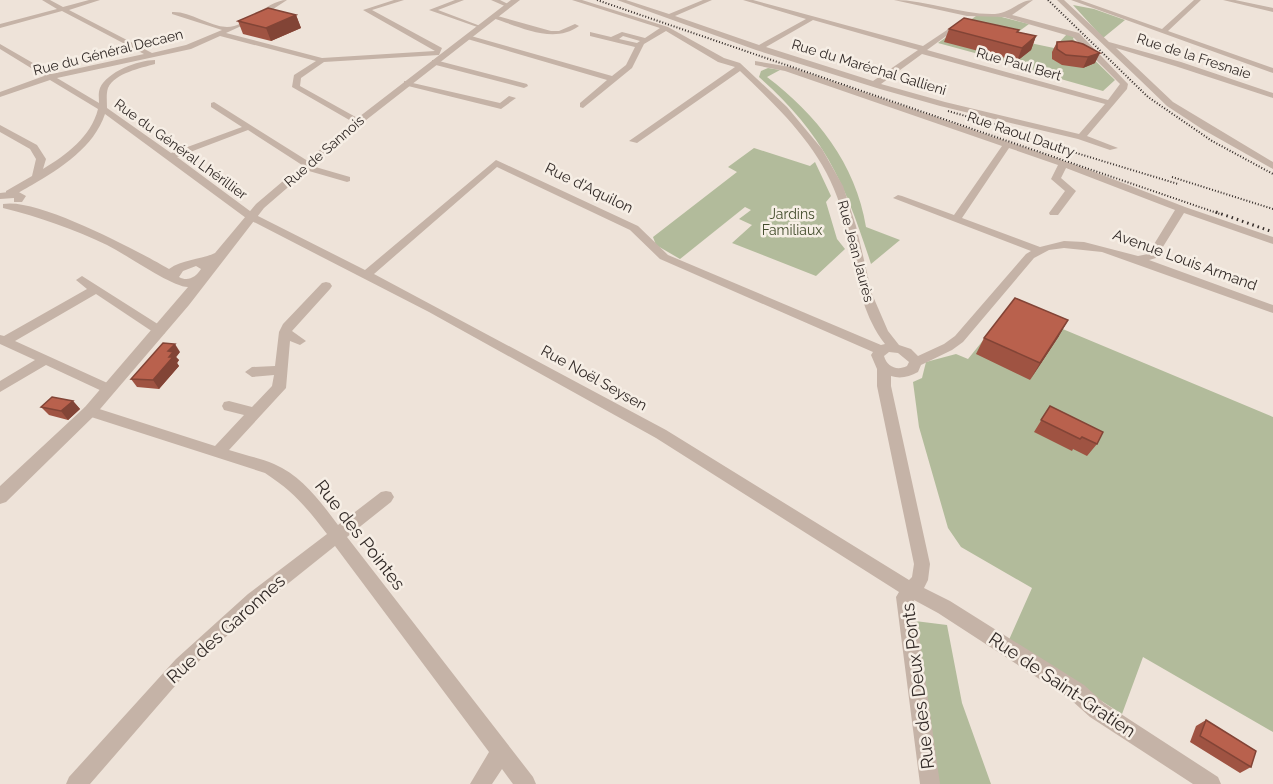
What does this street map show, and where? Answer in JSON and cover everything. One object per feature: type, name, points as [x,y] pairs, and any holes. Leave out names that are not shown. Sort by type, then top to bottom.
[{"type":"street","points":[[45,0],[150,55]]},
{"type":"street","points":[[0,26],[97,0]]},
{"type":"street","name":"Rue du Général Decaen","points":[[0,95],[50,77],[188,47],[231,30],[284,0]]},
{"type":"street","points":[[401,0],[366,10],[441,54],[524,86]]},
{"type":"street","points":[[461,0],[432,10],[481,28]]},
{"type":"street","points":[[494,0],[509,6]]},
{"type":"street","name":"Rue de Sannois","points":[[0,497],[90,411],[172,316],[203,270],[220,255],[250,216],[358,122],[441,54],[468,38],[516,0]]},
{"type":"street","name":"Rue Jean Jaurès","points":[[575,0],[666,28],[718,57],[747,66],[783,106],[804,130],[838,186],[853,230],[871,312],[871,328],[886,349]]},
{"type":"street","name":"Rue du Maréchal Gallieni","points":[[620,0],[759,48],[875,84],[943,104],[1081,137],[1113,148]]},
{"type":"street","points":[[668,17],[709,0]]},
{"type":"street","name":"Rue Paul Bert","points":[[746,0],[1109,103]]},
{"type":"street","points":[[897,0],[974,14],[1003,15],[1076,35],[1124,84],[1124,87],[1081,137]]},
{"type":"street","points":[[1003,15],[1030,0]]},
{"type":"street","points":[[1163,32],[1198,0]]},
{"type":"street","points":[[1226,0],[1273,10]]},
{"type":"street","points":[[1061,1],[1090,6]]},
{"type":"street","points":[[1061,1],[1090,6],[1273,71]]},
{"type":"street","points":[[1061,1],[1170,104],[1273,166]]},
{"type":"street","points":[[174,13],[231,30]]},
{"type":"street","points":[[875,84],[974,14]]},
{"type":"street","points":[[494,17],[551,33],[560,33],[575,26]]},
{"type":"street","points":[[759,48],[812,18]]},
{"type":"street","points":[[583,105],[611,84],[612,79],[629,66],[638,46],[666,28]]},
{"type":"street","points":[[222,34],[322,60],[441,54]]},
{"type":"street","points":[[593,34],[638,46]]},
{"type":"street","points":[[612,39],[622,34],[645,40]]},
{"type":"street","points":[[468,38],[612,79]]},
{"type":"street","name":"Rue de la Fresnaie","points":[[1106,44],[1178,64],[1273,96]]},
{"type":"street","points":[[0,46],[102,109],[97,127],[87,139],[74,151],[8,197],[30,211],[76,227],[149,262],[175,280],[187,283],[203,270]]},
{"type":"street","name":"Rue du Général Lhérillier","points":[[188,47],[112,79],[104,89],[102,109],[172,156],[250,216]]},
{"type":"street","points":[[1264,68],[1273,58]]},
{"type":"street","points":[[322,60],[297,77],[296,87],[358,122]]},
{"type":"street","points":[[634,141],[747,66]]},
{"type":"street","name":"Rue Raoul Dautry","points":[[747,66],[787,69],[1063,164],[1273,241]]},
{"type":"street","points":[[407,84],[501,106],[512,98]]},
{"type":"street","points":[[462,97],[471,90]]},
{"type":"street","points":[[214,105],[307,166],[347,179]]},
{"type":"street","points":[[172,156],[249,127]]},
{"type":"street","points":[[0,128],[34,147],[41,159],[37,176]]},
{"type":"street","points":[[956,219],[1007,145]]},
{"type":"street","name":"Rue d'Aquilon","points":[[366,274],[496,163],[634,228],[644,235],[653,250],[664,257],[855,338],[912,358]]},
{"type":"street","points":[[1054,213],[1071,192],[1056,179],[1063,164]]},
{"type":"street","points":[[898,198],[1039,250]]},
{"type":"street","points":[[1138,260],[1152,256],[1181,209]]},
{"type":"street","name":"Rue Noël Seysen","points":[[250,216],[366,274],[661,434],[910,590]]},
{"type":"street","name":"Avenue Louis Armand","points":[[1039,250],[1052,246],[1081,245],[1110,250],[1273,309]]},
{"type":"street","points":[[884,368],[899,373],[913,369],[912,358],[948,347],[958,339],[1030,256],[1039,250]]},
{"type":"street","points":[[1152,256],[1160,269]]},
{"type":"street","points":[[149,262],[203,270]]},
{"type":"street","points":[[175,280],[182,266]]},
{"type":"street","points":[[82,280],[160,330]]},
{"type":"street","name":"Rue de Sannois","points":[[172,316],[181,299],[175,280]]},
{"type":"street","points":[[218,452],[279,388],[285,332],[326,286]]},
{"type":"street","points":[[2,340],[96,289]]},
{"type":"street","name":"Rue Jean Jaurès","points":[[871,312],[883,336],[886,349]]},
{"type":"street","points":[[855,338],[871,328]]},
{"type":"street","points":[[285,332],[300,341]]},
{"type":"street","points":[[2,340],[109,389]]},
{"type":"street","points":[[886,349],[877,358],[884,368],[884,380],[922,564],[920,580],[910,590]]},
{"type":"street","points":[[0,387],[45,360]]},
{"type":"street","points":[[252,372],[280,370]]},
{"type":"street","points":[[888,397],[899,373]]},
{"type":"street","points":[[229,406],[254,413]]},
{"type":"street","name":"Rue des Pointes","points":[[90,411],[270,469],[294,484],[336,535],[526,784]]},
{"type":"street","name":"Rue des Garonnes","points":[[76,784],[182,665],[254,600],[386,496]]},
{"type":"street","name":"Rue des Deux Ponts","points":[[910,590],[905,597],[930,784]]},
{"type":"street","name":"Rue de Saint-Gratien","points":[[910,590],[945,607],[1068,686],[1097,710],[1210,784]]},
{"type":"street","points":[[480,784],[501,752]]},
{"type":"green space","points":[[1073,5],[1094,9],[1125,20],[1103,38]]},
{"type":"green space","points":[[976,16],[998,16],[1029,24],[1018,32],[1036,37],[1030,43],[1054,48],[1067,34],[1074,37],[1073,39],[1115,80],[1103,91],[938,43]]},
{"type":"green space","points":[[768,68],[780,70],[767,77],[802,107],[831,142],[853,182],[866,227],[900,240],[871,264],[852,209],[830,162],[800,119],[759,77],[761,71]]},
{"type":"green space","name":"Jardins Familiaux","points":[[754,148],[810,166],[815,162],[831,196],[826,202],[837,239],[845,249],[816,276],[732,243],[752,225],[739,219],[751,210],[745,207],[680,259],[656,245],[653,237],[737,172],[728,167]]},
{"type":"green space","points":[[1010,307],[1273,417],[1273,732],[1143,657],[1122,714],[1008,642],[1032,588],[961,547],[948,528],[919,427],[913,382],[922,378],[926,362],[956,354],[968,359]]},
{"type":"green space","points":[[915,621],[947,625],[962,703],[991,784],[938,784]]},
{"type":"building","points":[[268,8],[296,15],[266,28],[238,21]]},
{"type":"building","points":[[964,18],[1036,36],[1022,48],[949,29]]},
{"type":"building","points":[[1072,41],[1100,53],[1088,57],[1066,55],[1057,49],[1057,42]]},
{"type":"building","points":[[1015,298],[1068,320],[1040,363],[984,338]]},
{"type":"building","points":[[163,343],[175,344],[168,351],[173,352],[169,357],[173,357],[153,380],[131,379]]},
{"type":"building","points":[[52,397],[73,401],[61,411],[41,407]]},
{"type":"building","points":[[1050,406],[1103,432],[1097,444],[1082,437],[1080,439],[1041,420]]},
{"type":"building","points":[[1206,720],[1256,751],[1251,767],[1200,736]]},
{"type":"railway","points":[[597,0],[1220,214]]},
{"type":"railway","points":[[1048,0],[1148,97],[1212,141],[1273,174]]},
{"type":"railway","points":[[948,111],[1011,129]]},
{"type":"railway","points":[[1004,131],[1178,184]]},
{"type":"railway","points":[[1172,177],[1273,209]]},
{"type":"railway","points":[[1216,212],[1273,232]]}]
